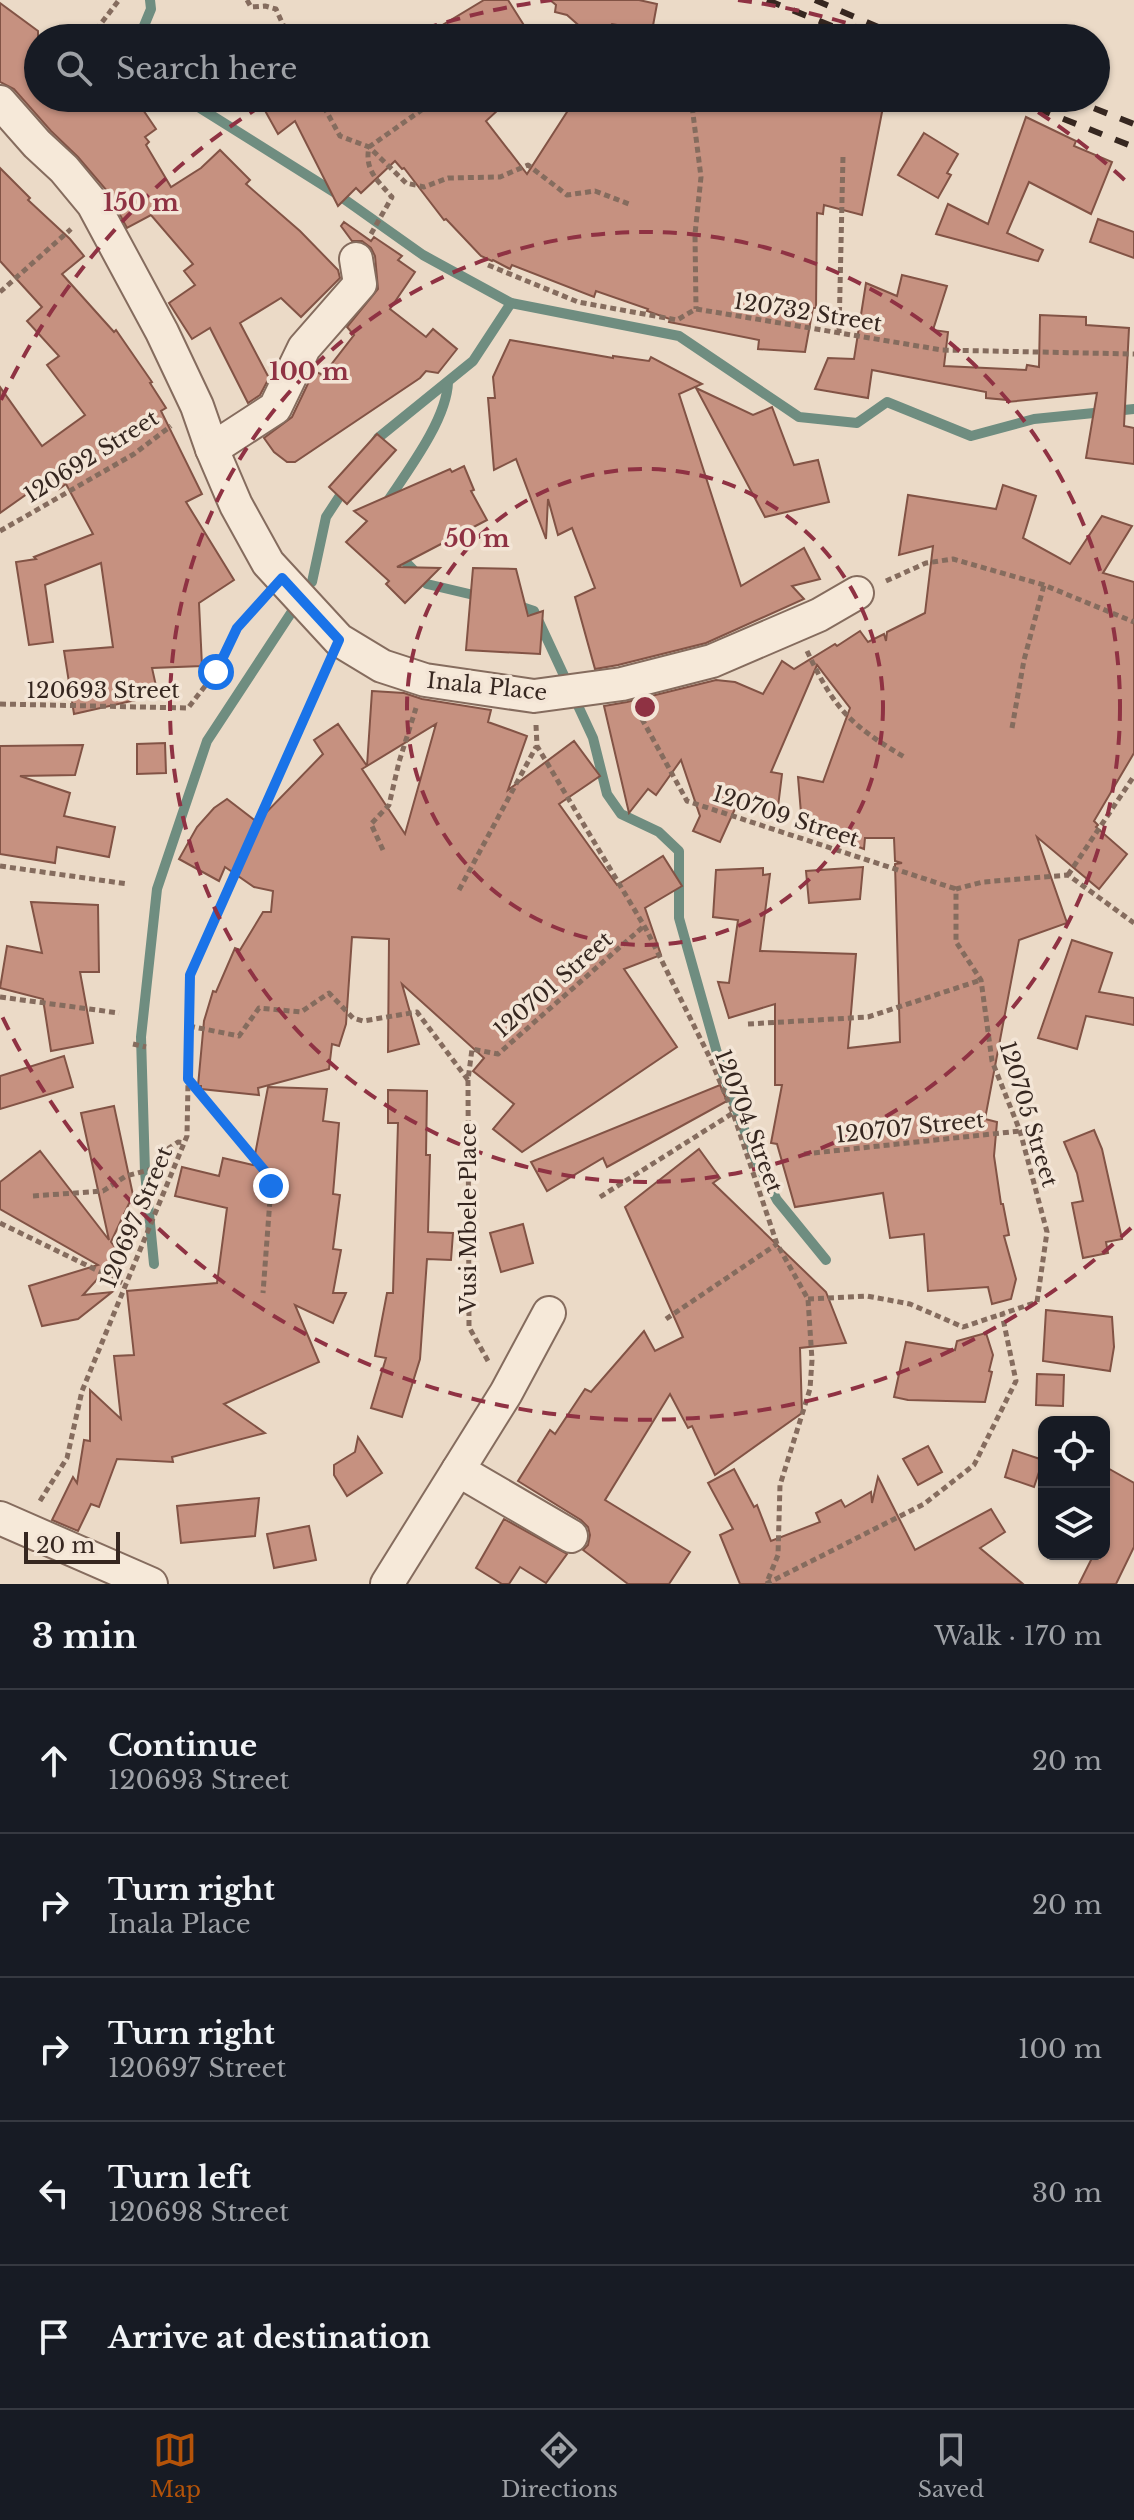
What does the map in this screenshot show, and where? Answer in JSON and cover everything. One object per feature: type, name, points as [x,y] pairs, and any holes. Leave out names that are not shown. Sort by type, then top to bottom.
[{"type":"street","name":"Inala Place","points":[[0,102],[93,204],[162,332],[197,406],[236,505],[268,563],[339,640],[382,666],[425,680],[534,696],[622,684],[712,661],[795,625],[857,593]]},
{"type":"street","points":[[212,449],[275,408],[304,348],[360,284],[356,259]]},
{"type":"street","points":[[387,1584],[506,1393],[549,1313]]},
{"type":"street","points":[[458,1470],[571,1536]]},
{"type":"street","points":[[11,1523],[151,1584]]},
{"type":"path","points":[[100,24],[119,0]]},
{"type":"path","points":[[247,0],[251,7],[276,9],[283,24]]},
{"type":"path","points":[[327,112],[340,136],[369,147],[406,183],[424,187],[448,178],[500,177],[528,165],[567,195],[595,191],[629,204]]},
{"type":"path","points":[[356,259],[392,197],[370,172],[366,160],[369,147],[419,112]]},
{"type":"path","points":[[693,112],[701,177],[695,234],[696,309]]},
{"type":"path","points":[[839,333],[843,156]]},
{"type":"path","points":[[0,292],[66,234],[93,204]]},
{"type":"path","name":"120732 Street","points":[[488,265],[578,302],[677,320],[696,309],[942,350],[1134,354]]},
{"type":"path","name":"120692 Street","points":[[0,531],[134,454],[197,406]]},
{"type":"path","points":[[857,593],[926,563],[953,559],[1044,585],[1134,622]]},
{"type":"path","name":"120693 Street","points":[[0,704],[188,708],[216,672],[237,628],[282,578]]},
{"type":"path","points":[[1012,728],[1024,660],[1044,585]]},
{"type":"path","points":[[795,625],[833,701],[853,724],[906,758]]},
{"type":"path","name":"120697 Street","points":[[11,1523],[67,1458],[82,1391],[185,1143],[190,975],[339,640]]},
{"type":"path","points":[[383,850],[371,824],[389,805],[425,680]]},
{"type":"path","name":"120709 Street","points":[[622,684],[687,801],[956,889]]},
{"type":"path","name":"120704 Street","points":[[534,696],[537,746],[644,926],[710,1058],[733,1113],[777,1244],[808,1299],[812,1360],[810,1389],[780,1485],[778,1555],[766,1584]]},
{"type":"path","points":[[459,890],[537,746]]},
{"type":"path","points":[[1068,875],[1134,776]]},
{"type":"path","points":[[0,866],[128,884]]},
{"type":"path","points":[[956,889],[983,882],[1068,875],[1134,923]]},
{"type":"path","name":"120705 Street","points":[[956,889],[956,942],[981,980],[992,1061],[1020,1131],[1047,1232],[1037,1302],[1002,1314]]},
{"type":"path","name":"120701 Street","points":[[468,1080],[472,1049],[498,1054],[644,926]]},
{"type":"path","points":[[748,1024],[868,1017],[981,980]]},
{"type":"path","points":[[189,1026],[239,1036],[259,1008],[301,1012],[329,993],[353,1018],[363,1021],[417,1012],[468,1080]]},
{"type":"path","points":[[0,997],[119,1013]]},
{"type":"path","points":[[133,1044],[146,1047]]},
{"type":"path","points":[[188,1079],[269,1176],[271,1186],[263,1293]]},
{"type":"path","name":"Vusi Mbele Place","points":[[468,1080],[469,1327],[506,1393]]},
{"type":"path","points":[[600,1197],[733,1113]]},
{"type":"path","name":"120707 Street","points":[[804,1154],[1020,1131]]},
{"type":"path","points":[[33,1196],[103,1191],[126,1176],[153,1169],[169,1148],[178,1142],[185,1143]]},
{"type":"path","points":[[0,1223],[125,1284]]},
{"type":"path","points":[[666,1319],[777,1244]]},
{"type":"path","points":[[766,1584],[924,1504],[974,1465],[1016,1381],[1002,1314],[963,1327],[910,1304],[867,1296],[808,1299]]},
{"type":"building","points":[[484,0],[508,0],[523,24],[444,24]]},
{"type":"building","points":[[550,0],[639,0],[657,4],[653,24],[577,24],[567,15],[555,12],[556,5]]},
{"type":"building","points":[[0,3],[28,24],[24,24],[24,100],[14,89],[0,82]]},
{"type":"building","points":[[34,112],[144,112],[156,129],[145,137],[149,142],[146,145],[171,187],[201,168],[220,150],[250,180],[246,184],[300,231],[338,270],[340,278],[301,317],[281,298],[240,323],[269,378],[260,395],[248,403],[210,328],[192,339],[169,303],[195,285],[184,271],[193,264],[151,215],[127,228],[108,192]]},
{"type":"building","points":[[266,112],[496,112],[486,121],[527,174],[567,112],[882,112],[862,215],[824,205],[823,214],[817,213],[816,308],[813,308],[805,352],[758,349],[759,340],[669,322],[670,319],[648,309],[596,291],[594,297],[481,256],[444,220],[404,168],[395,161],[361,193],[356,188],[338,206],[295,121],[278,134]]},
{"type":"building","points":[[1026,117],[1076,141],[1074,146],[1112,162],[1091,214],[1029,182],[1007,233],[1043,250],[1038,261],[936,234],[948,204],[988,224]]},
{"type":"building","points":[[924,133],[958,154],[938,198],[898,175]]},
{"type":"building","points":[[0,168],[84,256],[62,274],[114,332],[116,330],[152,382],[166,408],[161,411],[202,494],[186,502],[234,580],[199,603],[202,666],[152,668],[158,695],[74,714],[64,651],[113,647],[101,563],[45,585],[53,642],[29,645],[16,562],[36,559],[34,557],[93,534],[66,484],[59,489],[51,477],[0,513],[0,387],[42,446],[85,415],[47,365],[59,356],[27,321],[42,307],[0,261]]},
{"type":"building","points":[[1098,219],[1134,232],[1134,258],[1090,242]]},
{"type":"building","points":[[344,222],[371,241],[374,237],[402,256],[398,260],[415,272],[390,309],[426,337],[433,329],[457,349],[438,373],[426,371],[295,462],[287,462],[274,452],[264,438],[292,417],[314,371],[323,375],[354,335],[347,327],[378,289],[375,256],[371,248],[362,241],[352,241],[341,226]]},
{"type":"building","points":[[902,275],[947,286],[933,330],[948,332],[944,366],[1026,370],[1027,365],[1039,367],[1040,315],[1086,317],[1086,325],[1129,328],[1124,426],[1134,428],[1134,464],[1086,458],[1097,393],[1007,402],[986,398],[986,392],[872,370],[868,398],[815,389],[828,358],[854,359],[866,283],[897,296]]},
{"type":"building","points":[[510,340],[613,358],[649,361],[651,357],[702,384],[679,394],[741,586],[804,548],[820,579],[792,586],[804,599],[706,643],[595,669],[575,597],[595,588],[572,528],[558,535],[548,499],[546,539],[516,459],[494,470],[488,398],[495,398],[493,377]]},
{"type":"building","points":[[696,388],[753,415],[772,407],[794,465],[818,460],[829,502],[765,517]]},
{"type":"building","points":[[377,434],[396,450],[347,504],[329,487]]},
{"type":"building","points":[[464,466],[474,490],[471,491],[487,520],[397,567],[440,568],[405,603],[386,584],[389,581],[346,542],[367,521],[354,511],[450,469],[452,472]]},
{"type":"building","points":[[1003,485],[1036,496],[1023,538],[1070,564],[1102,516],[1132,526],[1103,573],[1134,582],[1134,753],[1094,821],[1098,825],[1096,827],[1127,854],[1099,889],[1037,837],[1067,923],[1019,940],[985,1119],[997,1122],[994,1156],[1009,1235],[1004,1236],[1016,1279],[1011,1299],[992,1304],[988,1287],[928,1291],[924,1234],[890,1238],[883,1193],[795,1207],[777,1144],[771,1143],[782,1085],[775,1085],[775,1004],[729,1018],[718,982],[729,983],[738,920],[713,917],[716,870],[763,868],[763,875],[770,874],[760,951],[856,954],[848,1048],[900,1042],[895,864],[902,863],[895,861],[894,838],[865,838],[864,849],[802,825],[798,777],[823,782],[850,708],[817,665],[771,772],[782,774],[777,815],[739,800],[720,842],[693,831],[700,816],[681,760],[656,795],[648,789],[629,813],[604,706],[716,680],[735,682],[763,694],[782,661],[794,669],[860,631],[868,642],[884,634],[886,641],[887,632],[925,613],[933,546],[899,555],[908,495],[996,509]]},
{"type":"building","points":[[473,568],[516,569],[528,616],[543,611],[540,654],[466,650]]},
{"type":"building","points":[[372,691],[404,693],[422,699],[491,710],[488,722],[527,736],[508,790],[574,741],[600,776],[559,804],[617,885],[663,856],[682,886],[645,908],[661,955],[624,969],[677,1047],[522,1152],[493,1129],[514,1104],[473,1071],[484,1058],[402,984],[419,1044],[388,1052],[389,939],[352,937],[346,1024],[339,1046],[332,1044],[329,1069],[258,1088],[259,1095],[201,1089],[198,1086],[204,1021],[213,991],[216,992],[235,948],[240,950],[263,912],[271,912],[273,891],[254,887],[225,867],[219,881],[179,859],[197,827],[227,799],[257,822],[323,754],[314,740],[338,724],[367,766]],"holes":[[[436,724],[405,834],[362,769]]]},
{"type":"building","points":[[165,743],[166,773],[137,774],[137,744]]},
{"type":"building","points":[[83,745],[75,775],[20,776],[70,793],[64,816],[115,827],[109,857],[57,847],[55,863],[0,854],[0,746]]},
{"type":"building","points":[[863,867],[860,899],[809,903],[806,871]]},
{"type":"building","points":[[31,902],[98,905],[99,972],[80,972],[93,1043],[51,1051],[43,999],[0,988],[7,946],[42,953]]},
{"type":"building","points":[[1072,940],[1112,953],[1099,992],[1134,998],[1134,1025],[1086,1016],[1077,1049],[1038,1038]]},
{"type":"building","points":[[64,1056],[73,1087],[0,1109],[0,1076]]},
{"type":"building","points":[[720,1085],[727,1101],[607,1167],[603,1158],[547,1191],[531,1162]]},
{"type":"building","points":[[268,1087],[327,1089],[323,1121],[339,1123],[333,1194],[340,1195],[333,1249],[341,1250],[333,1293],[346,1293],[333,1323],[295,1305],[319,1362],[224,1404],[265,1433],[172,1457],[173,1462],[117,1459],[99,1507],[91,1504],[78,1531],[52,1520],[73,1477],[77,1483],[84,1440],[90,1441],[90,1390],[121,1419],[114,1356],[134,1355],[127,1291],[217,1283],[227,1208],[175,1196],[182,1167],[219,1176],[223,1158],[253,1165]]},
{"type":"building","points":[[388,1090],[427,1091],[426,1155],[430,1155],[428,1232],[453,1233],[451,1260],[427,1259],[420,1359],[402,1417],[371,1408],[386,1358],[375,1356],[387,1293],[393,1293],[398,1123],[388,1123]]},
{"type":"building","points":[[114,1106],[133,1195],[111,1242],[120,1254],[83,1295],[112,1292],[78,1319],[42,1326],[29,1286],[98,1265],[0,1209],[0,1182],[40,1151],[109,1240],[81,1113]]},
{"type":"building","points":[[1094,1130],[1102,1149],[1122,1239],[1106,1242],[1108,1253],[1083,1258],[1072,1203],[1083,1201],[1077,1173],[1064,1142]]},
{"type":"building","points":[[699,1149],[720,1178],[713,1183],[826,1292],[846,1343],[800,1348],[802,1413],[715,1475],[692,1426],[688,1428],[670,1394],[605,1500],[690,1552],[669,1584],[628,1584],[583,1550],[588,1545],[590,1535],[588,1527],[581,1520],[518,1481],[550,1430],[555,1434],[585,1389],[591,1392],[644,1331],[655,1351],[683,1337],[625,1207]]},
{"type":"building","points":[[523,1224],[533,1263],[501,1272],[490,1233]]},
{"type":"building","points":[[1046,1310],[1112,1317],[1114,1347],[1110,1371],[1043,1361]]},
{"type":"building","points":[[986,1333],[993,1355],[985,1402],[894,1397],[906,1342],[955,1350],[957,1341]]},
{"type":"building","points":[[1037,1374],[1064,1375],[1063,1406],[1036,1405]]},
{"type":"building","points":[[358,1437],[382,1473],[347,1496],[334,1475],[334,1465],[355,1452]]},
{"type":"building","points":[[928,1446],[942,1472],[918,1485],[903,1459]]},
{"type":"building","points":[[1013,1450],[1038,1458],[1034,1487],[1005,1477]]},
{"type":"building","points":[[734,1469],[754,1507],[757,1505],[771,1541],[820,1522],[816,1513],[841,1500],[845,1507],[871,1492],[872,1503],[878,1477],[915,1550],[991,1509],[1005,1532],[980,1548],[1023,1584],[740,1584],[720,1535],[733,1529],[708,1483]]},
{"type":"building","points":[[1110,1469],[1134,1483],[1134,1547],[1116,1584],[1079,1584],[1091,1560],[1110,1560]]},
{"type":"building","points":[[259,1498],[255,1536],[181,1543],[177,1506]]},
{"type":"building","points":[[504,1519],[567,1554],[546,1583],[520,1567],[509,1584],[502,1584],[476,1568]]},
{"type":"building","points":[[309,1526],[316,1560],[274,1568],[267,1534]]},
{"type":"waterway","points":[[145,24],[151,9],[150,0]]},
{"type":"waterway","points":[[206,112],[337,194],[423,255],[511,303],[679,336],[799,417],[857,423],[887,402],[971,436],[1034,419],[1134,409]]},
{"type":"waterway","points":[[372,447],[378,438],[473,361],[511,303]]},
{"type":"waterway","points":[[385,505],[433,429],[441,413],[448,382]]},
{"type":"waterway","points":[[312,582],[326,517],[345,488]]},
{"type":"waterway","points":[[396,552],[427,584],[482,597]]},
{"type":"waterway","points":[[516,605],[534,611],[593,738],[607,794],[621,814],[659,832],[679,851],[679,918],[723,1074],[755,1158],[777,1200],[826,1260]]},
{"type":"waterway","points":[[154,1264],[145,1172],[141,1037],[157,889],[207,741],[293,610]]},
{"type":"railway","points":[[767,0],[827,24]]},
{"type":"railway","points":[[815,0],[871,24]]},
{"type":"railway","points":[[1046,112],[1134,147]]},
{"type":"railway","points":[[1104,112],[1134,124]]},
{"type":"route","points":[[216,672],[237,628],[282,578],[339,640],[190,975],[188,1079],[269,1176],[271,1186]]}]
